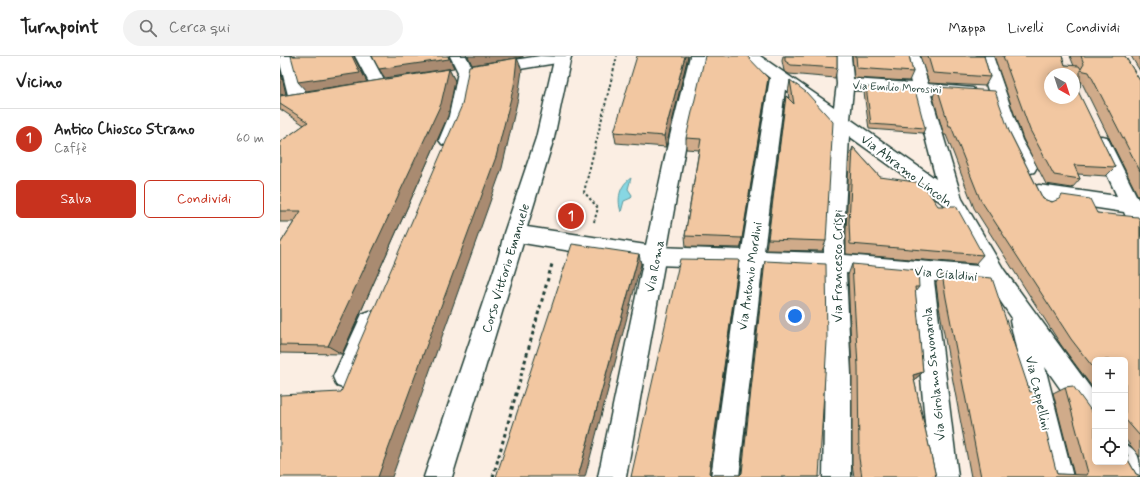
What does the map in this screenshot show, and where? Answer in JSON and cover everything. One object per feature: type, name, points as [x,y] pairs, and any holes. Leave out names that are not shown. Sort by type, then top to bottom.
[{"type":"street","points":[[280,102],[306,98],[286,56]]},
{"type":"street","points":[[363,56],[379,86]]},
{"type":"street","points":[[440,160],[458,116],[459,68],[564,56]]},
{"type":"street","name":"Corso Vittorio Emanuele","points":[[438,477],[510,255],[515,233],[545,138],[564,56]]},
{"type":"street","name":"Via Roma","points":[[612,477],[676,148],[698,56]]},
{"type":"street","name":"Via Abramo Lincoln","points":[[750,56],[952,200],[996,277],[1092,412]]},
{"type":"street","name":"Via Francesco Crispi","points":[[837,477],[838,374],[834,232],[841,121],[845,84],[843,56]]},
{"type":"street","points":[[912,56],[952,200]]},
{"type":"street","points":[[985,56],[1013,140],[1041,197],[1136,207]]},
{"type":"street","name":"Via Antonio Mordini","points":[[725,477],[735,381],[751,259],[778,76]]},
{"type":"street","name":"Via Emilio Morosini","points":[[845,84],[998,94]]},
{"type":"street","points":[[1094,129],[1136,207],[1140,228]]},
{"type":"street","name":"Via Cialdini","points":[[515,233],[656,256],[835,263],[996,277]]},
{"type":"street","name":"Via Girolamo Savonarola","points":[[922,270],[944,477]]},
{"type":"street","points":[[346,377],[378,305]]},
{"type":"street","name":"Via Cappellini","points":[[1019,310],[1059,477]]},
{"type":"street","points":[[1128,462],[1139,477]]},
{"type":"water","points":[[631,178],[628,189],[632,195],[631,198],[624,201],[621,212],[619,202],[620,193],[624,185]]},
{"type":"building","points":[[291,56],[352,56],[360,73],[298,82]]},
{"type":"building","points":[[372,56],[448,56],[449,59],[379,69]]},
{"type":"building","points":[[637,56],[685,56],[664,136],[614,132]]},
{"type":"building","points":[[705,56],[747,56],[768,78],[742,238],[685,236],[701,139],[686,138]]},
{"type":"building","points":[[785,56],[837,56],[837,68],[791,65],[785,61]]},
{"type":"building","points":[[856,56],[909,56],[913,72],[857,68]]},
{"type":"building","points":[[928,56],[984,56],[990,77],[933,73]]},
{"type":"building","points":[[1003,56],[1062,56],[1065,65],[1079,66],[1081,69],[1084,64],[1081,56],[1125,56],[1140,81],[1140,171],[1089,72],[1080,70],[1080,68],[1044,68],[1044,104],[1080,104],[1080,95],[1115,167],[1074,165],[1080,179],[1054,175],[1030,130]]},
{"type":"building","points":[[517,58],[514,86],[496,157],[378,477],[280,477],[280,395],[341,392],[359,347],[358,346],[462,105],[469,66]]},
{"type":"building","points":[[449,69],[441,104],[328,346],[280,345],[280,244],[301,211],[280,211],[280,142],[308,122],[280,104],[280,96]]},
{"type":"building","points":[[790,80],[806,92],[833,122],[826,241],[768,239],[786,96],[794,104]]},
{"type":"building","points":[[866,87],[915,90],[925,128],[871,124]]},
{"type":"building","points":[[937,87],[995,91],[1009,131],[1043,199],[1052,202],[1059,199],[1062,195],[1090,199],[1097,213],[1138,217],[1140,221],[1140,436],[1128,422],[1128,357],[1092,357],[1092,366],[1071,339],[980,199],[951,126],[949,126]]},
{"type":"building","points":[[853,147],[880,177],[922,183],[938,206],[956,206],[983,255],[850,244],[849,222]]},
{"type":"building","points":[[572,244],[639,254],[578,477],[496,477]]},
{"type":"building","points":[[680,259],[739,260],[709,473],[711,475],[740,475],[742,473],[765,261],[826,264],[827,341],[819,477],[631,477]]},
{"type":"building","points":[[852,264],[918,270],[919,287],[915,287],[923,372],[913,375],[936,477],[862,477],[859,458],[858,366]]},
{"type":"building","points":[[942,274],[992,278],[1030,392],[1036,391],[1057,474],[1087,475],[1088,473],[1065,387],[1073,386],[1092,412],[1092,465],[1128,465],[1128,460],[1136,474],[1140,477],[981,477]]},
{"type":"place","name":"Antico Chiosco Strano","points":[[571,216]]}]
